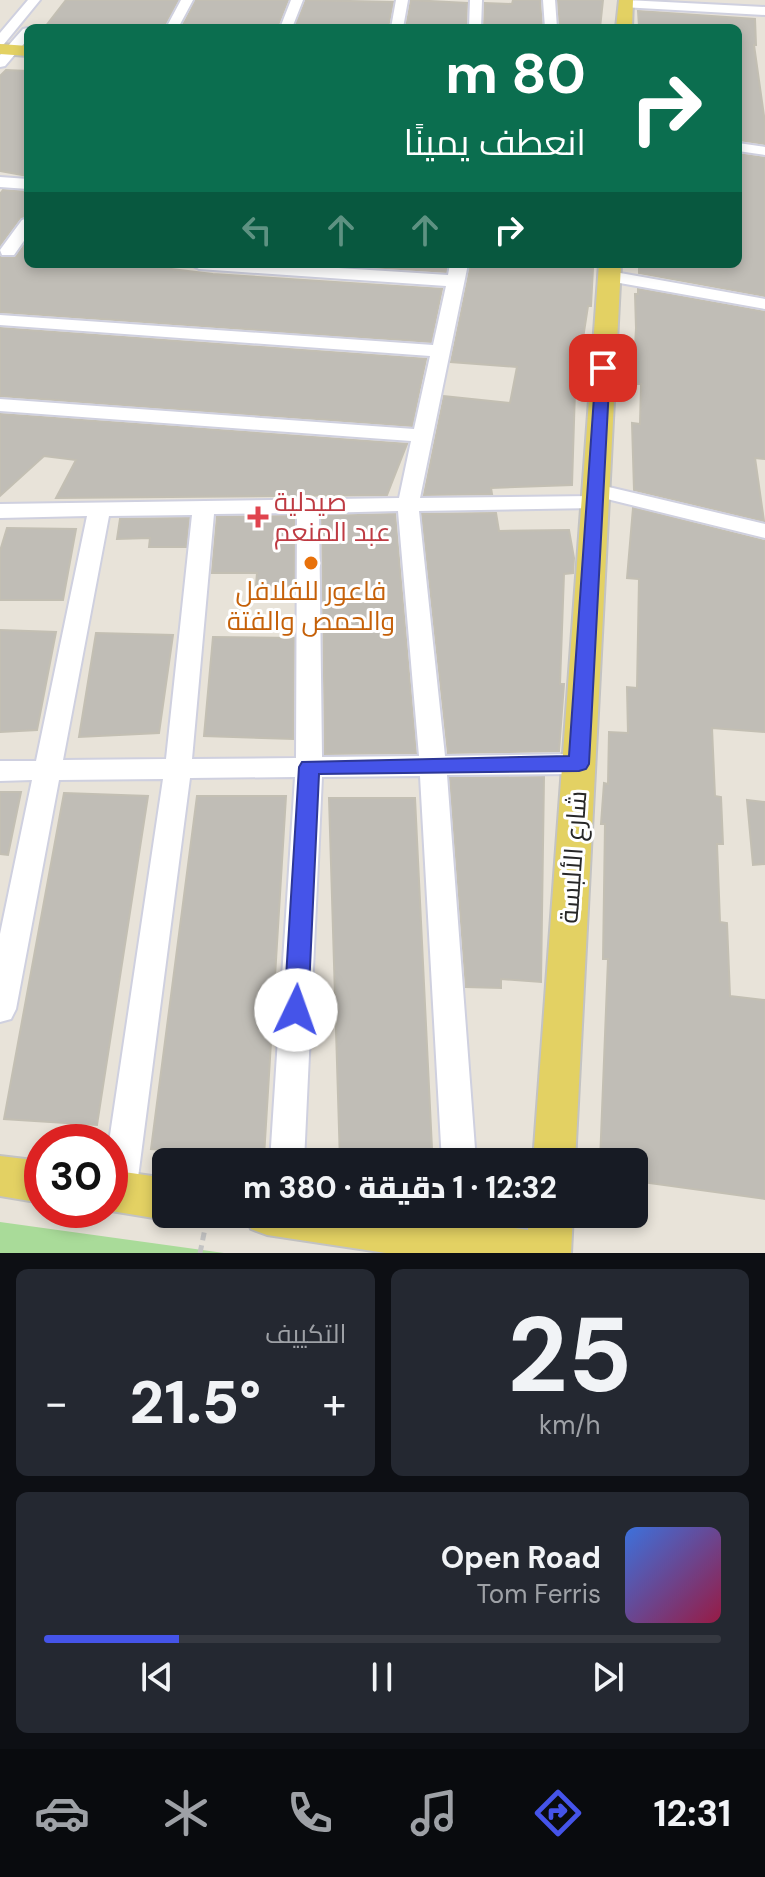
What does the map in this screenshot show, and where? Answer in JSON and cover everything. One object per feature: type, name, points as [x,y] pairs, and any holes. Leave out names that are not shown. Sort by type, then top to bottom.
[{"type":"main road","points":[[624,24],[626,2]]},
{"type":"main road","name":"شارع الألبسة","points":[[555,1148],[609,270]]},
{"type":"main road","points":[[0,1176],[24,1179]]},
{"type":"main road","points":[[128,1194],[152,1197]]},
{"type":"main road","points":[[463,1228],[535,1253]]},
{"type":"main road","points":[[548,1253],[550,1228]]},
{"type":"street","points":[[0,63],[34,0]]},
{"type":"street","points":[[174,24],[187,0]]},
{"type":"street","points":[[288,24],[297,0]]},
{"type":"street","points":[[398,24],[402,0]]},
{"type":"street","points":[[475,24],[476,0]]},
{"type":"street","points":[[549,0],[551,24]]},
{"type":"street","points":[[626,2],[762,10]]},
{"type":"street","points":[[742,148],[765,151]]},
{"type":"street","points":[[0,182],[24,184]]},
{"type":"street","points":[[4,250],[24,228]]},
{"type":"street","points":[[4,250],[24,252]]},
{"type":"street","points":[[328,268],[456,272],[408,505],[433,766],[458,1148]]},
{"type":"street","points":[[609,270],[765,304]]},
{"type":"street","points":[[0,320],[440,351]]},
{"type":"street","points":[[0,405],[422,436]]},
{"type":"street","points":[[0,511],[408,505],[595,496],[765,531]]},
{"type":"street","points":[[288,1148],[309,767],[308,507]]},
{"type":"street","points":[[124,1124],[178,769],[204,508]]},
{"type":"street","points":[[0,1009],[99,510]]},
{"type":"street","points":[[0,771],[579,764]]},
{"type":"path","points":[[200,1253],[205,1228]]},
{"type":"green space","points":[[0,1222],[24,1225],[24,1228],[43,1228],[224,1253],[0,1253]]},
{"type":"building","points":[[66,0],[178,0],[165,24],[47,24]]},
{"type":"building","points":[[196,0],[288,0],[279,24],[184,24]]},
{"type":"building","points":[[306,0],[393,2],[389,24],[296,24]]},
{"type":"building","points":[[411,0],[467,3],[466,24],[407,24]]},
{"type":"building","points":[[513,0],[540,0],[542,24],[484,24],[485,3],[512,4]]},
{"type":"building","points":[[558,0],[603,0],[600,24],[560,24]]},
{"type":"building","points":[[638,11],[755,19],[754,45],[765,144],[742,141],[742,24],[639,24]]},
{"type":"building","points":[[6,70],[24,71],[24,175],[0,171],[0,76]]},
{"type":"building","points":[[742,155],[765,158],[765,296],[639,273],[639,268],[742,268]]},
{"type":"building","points":[[3,190],[24,192],[24,216],[0,245],[0,194]]},
{"type":"building","points":[[24,246],[24,268],[163,268],[442,289],[431,342],[0,312],[0,257],[16,257]]},
{"type":"building","points":[[384,268],[446,268],[446,272]]},
{"type":"building","points":[[470,268],[593,268],[591,306],[588,306],[575,390],[572,485],[491,488],[492,494],[424,495],[444,396],[510,403],[517,367],[451,362]]},
{"type":"building","points":[[638,289],[765,312],[765,459],[755,458],[764,521],[634,490],[632,423],[640,424],[641,384],[633,384],[635,294],[638,294]]},
{"type":"building","points":[[0,328],[426,359],[412,426],[0,396]]},
{"type":"building","points":[[0,414],[407,444],[387,495],[56,498],[76,460],[44,456],[0,496]]},
{"type":"building","points":[[633,508],[765,541],[765,732],[712,728],[715,796],[721,797],[723,844],[717,844],[720,922],[727,923],[730,996],[765,1000],[765,1199],[648,1183],[648,1148],[601,1148],[608,959],[603,959],[605,824],[601,824],[604,783],[608,784],[609,732],[628,733],[627,687],[637,688],[639,579],[627,578]]},
{"type":"building","points":[[496,513],[499,531],[569,530],[574,558],[573,573],[564,574],[560,684],[564,684],[559,751],[448,753],[422,514]]},
{"type":"building","points":[[395,514],[416,753],[325,754],[322,516]]},
{"type":"building","points":[[294,516],[294,586],[256,585],[257,573],[212,573],[217,517]]},
{"type":"building","points":[[189,518],[186,547],[149,547],[150,538],[117,539],[120,519]]},
{"type":"building","points":[[7,528],[76,529],[63,600],[0,600],[0,551]]},
{"type":"building","points":[[0,630],[56,632],[37,730],[0,732]]},
{"type":"building","points":[[96,633],[173,635],[159,733],[79,737]]},
{"type":"building","points":[[213,637],[294,638],[293,739],[204,736]]},
{"type":"building","points":[[544,777],[541,982],[501,979],[501,988],[466,987],[450,778]]},
{"type":"building","points":[[0,792],[21,792],[8,855],[0,854]]},
{"type":"building","points":[[64,793],[148,796],[97,1124],[4,1119]]},
{"type":"building","points":[[197,796],[286,796],[265,1148],[151,1149]]},
{"type":"building","points":[[329,798],[415,798],[432,1148],[340,1148]]},
{"type":"building","points":[[747,800],[765,802],[765,864],[753,865]]},
{"type":"place","name":"صيدلية عبد المنعم","points":[[258,517]]},
{"type":"place","name":"فاعور للفلافل والحمص والفتة","points":[[311,563]]},
{"type":"route","points":[[296,1010],[309,767],[579,764],[603,368]]}]
